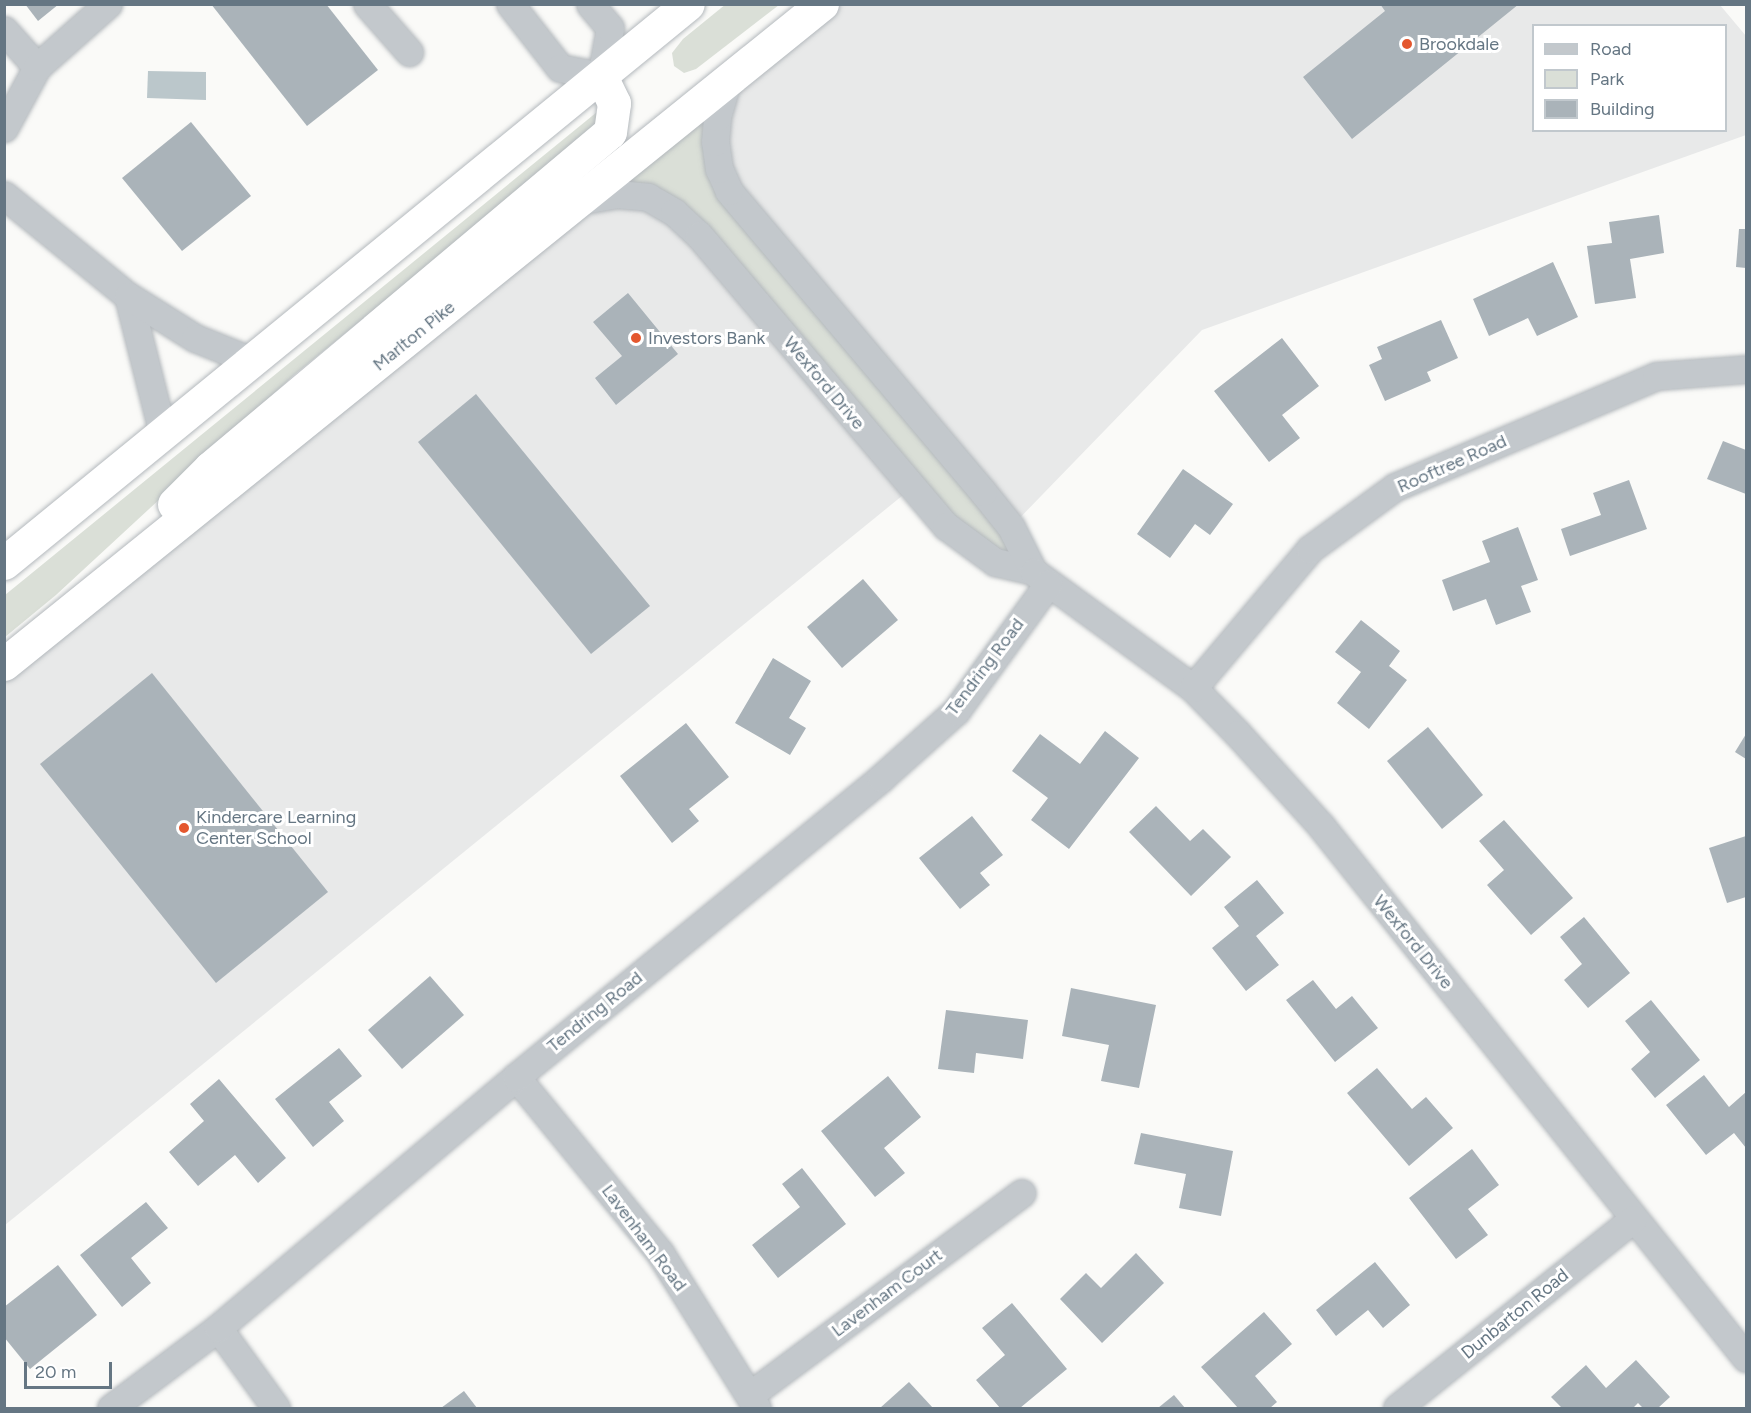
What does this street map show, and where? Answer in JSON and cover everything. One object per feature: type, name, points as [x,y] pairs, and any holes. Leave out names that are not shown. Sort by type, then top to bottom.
[{"type":"highway","points":[[4,563],[687,4]]},
{"type":"highway","name":"Marlton Pike","points":[[4,664],[583,200],[822,4]]},
{"type":"highway","points":[[119,570],[210,468],[610,132],[614,103],[601,76]]},
{"type":"street","points":[[4,128],[37,67],[108,4]]},
{"type":"street","points":[[368,4],[409,52]]},
{"type":"street","points":[[510,4],[560,68],[601,76],[610,28],[590,4]]},
{"type":"street","points":[[4,30],[37,67]]},
{"type":"street","name":"Wexford Drive","points":[[727,83],[717,117],[715,142],[719,169],[729,191],[983,492],[1011,527],[1040,578]]},
{"type":"street","name":"Wexford Drive","points":[[583,200],[616,194],[648,197],[674,212],[699,235],[946,526],[995,562],[1040,578],[1193,688],[1321,826],[1746,1358]]},
{"type":"street","points":[[4,195],[128,296],[195,338],[252,361]]},
{"type":"street","points":[[128,296],[163,434]]},
{"type":"street","name":"Rooftree Road","points":[[1193,688],[1310,549],[1395,487],[1656,376],[1746,369]]},
{"type":"street","name":"Tendring Road","points":[[111,1408],[218,1328],[516,1077],[881,778],[956,711],[1040,578]]},
{"type":"street","name":"Lavenham Road","points":[[516,1077],[660,1253],[754,1401]]},
{"type":"street","name":"Lavenham Court","points":[[754,1401],[1022,1192]]},
{"type":"street","name":"Dunbarton Road","points":[[1397,1408],[1633,1219]]},
{"type":"street","points":[[218,1328],[276,1408]]},
{"type":"shaded area","points":[[822,5],[1720,5],[1746,36],[1746,135],[1202,330],[1011,527],[729,191],[727,83]]},
{"type":"shaded area","points":[[148,71],[206,72],[206,100],[147,98]]},
{"type":"shaded area","points":[[648,197],[913,487],[5,1225],[5,664],[583,200]]},
{"type":"green space","points":[[726,4],[779,5],[696,69],[684,73],[674,66],[672,53],[683,39]]},
{"type":"green space","points":[[727,83],[719,169],[1033,571],[995,562],[699,235],[616,194]]},
{"type":"green space","points":[[597,112],[600,116],[587,136],[294,375],[56,595],[5,637],[5,595]]},
{"type":"building","points":[[25,4],[59,4],[38,21]]},
{"type":"building","points":[[211,4],[326,4],[378,70],[307,126]]},
{"type":"building","name":"Brookdale","points":[[1380,4],[1519,4],[1352,139],[1303,77],[1385,11]]},
{"type":"building","points":[[191,122],[251,196],[182,251],[122,178]]},
{"type":"building","points":[[1659,215],[1664,253],[1630,259],[1636,298],[1595,304],[1587,246],[1612,243],[1609,222]]},
{"type":"building","points":[[1739,229],[1746,229],[1746,268],[1736,267]]},
{"type":"building","points":[[1553,262],[1578,317],[1537,336],[1528,318],[1489,336],[1473,299]]},
{"type":"building","name":"Investors Bank","points":[[628,293],[678,354],[616,405],[595,378],[622,356],[593,322]]},
{"type":"building","points":[[1441,320],[1458,358],[1427,372],[1431,381],[1385,401],[1369,365],[1382,359],[1377,347]]},
{"type":"building","points":[[1282,338],[1319,386],[1282,415],[1300,438],[1269,462],[1214,391]]},
{"type":"building","points":[[476,394],[650,606],[591,654],[418,442]]},
{"type":"building","points":[[1723,441],[1746,450],[1746,494],[1707,479]]},
{"type":"building","points":[[1183,469],[1233,504],[1210,535],[1195,524],[1170,558],[1137,534]]},
{"type":"building","points":[[1629,480],[1647,529],[1570,556],[1561,529],[1601,515],[1593,493]]},
{"type":"building","points":[[1518,527],[1538,580],[1521,586],[1531,612],[1496,625],[1486,599],[1453,611],[1442,580],[1490,562],[1482,541]]},
{"type":"building","points":[[863,579],[898,620],[842,668],[807,627]]},
{"type":"building","points":[[1361,620],[1400,651],[1389,666],[1407,680],[1369,729],[1337,703],[1361,672],[1335,652]]},
{"type":"building","points":[[773,658],[811,681],[789,718],[806,728],[790,755],[735,723]]},
{"type":"building","name":"Kindercare Learning Center School","points":[[152,673],[328,892],[216,983],[40,764]]},
{"type":"building","points":[[686,723],[729,777],[689,809],[699,821],[672,843],[620,776]]},
{"type":"building","points":[[1428,727],[1483,795],[1442,829],[1387,761]]},
{"type":"building","points":[[1105,731],[1139,758],[1069,849],[1031,820],[1048,798],[1012,771],[1040,734],[1080,764]]},
{"type":"building","points":[[1746,734],[1746,759],[1735,752]]},
{"type":"building","points":[[1156,806],[1190,841],[1203,829],[1231,857],[1191,896],[1129,832]]},
{"type":"building","points":[[972,816],[1003,855],[980,873],[990,885],[960,909],[919,858]]},
{"type":"building","points":[[1504,820],[1573,898],[1531,935],[1487,885],[1504,870],[1479,841]]},
{"type":"building","points":[[1746,836],[1746,897],[1727,903],[1709,848]]},
{"type":"building","points":[[1257,880],[1284,913],[1256,936],[1279,965],[1246,991],[1212,948],[1239,926],[1224,907]]},
{"type":"building","points":[[1584,917],[1630,973],[1588,1008],[1564,980],[1582,964],[1560,937]]},
{"type":"building","points":[[430,976],[464,1015],[402,1069],[368,1030]]},
{"type":"building","points":[[1313,980],[1336,1009],[1352,996],[1378,1028],[1335,1062],[1286,1000]]},
{"type":"building","points":[[1071,988],[1156,1005],[1139,1088],[1101,1081],[1109,1045],[1062,1036]]},
{"type":"building","points":[[1651,1000],[1700,1060],[1655,1098],[1631,1069],[1650,1052],[1625,1021]]},
{"type":"building","points":[[946,1010],[1028,1020],[1023,1059],[976,1053],[974,1073],[938,1069]]},
{"type":"building","points":[[339,1048],[362,1076],[329,1102],[344,1121],[313,1147],[275,1099]]},
{"type":"building","points":[[1377,1068],[1412,1109],[1426,1097],[1453,1128],[1409,1166],[1347,1093]]},
{"type":"building","points":[[1704,1075],[1729,1107],[1746,1092],[1746,1148],[1734,1133],[1706,1155],[1666,1105]]},
{"type":"building","points":[[888,1076],[921,1117],[884,1148],[905,1173],[875,1197],[821,1131]]},
{"type":"building","points":[[219,1079],[286,1158],[258,1183],[235,1155],[198,1186],[169,1152],[204,1121],[190,1104]]},
{"type":"building","points":[[1141,1133],[1233,1151],[1221,1216],[1179,1208],[1186,1174],[1134,1164]]},
{"type":"building","points":[[1472,1149],[1499,1185],[1468,1209],[1488,1235],[1456,1259],[1409,1198]]},
{"type":"building","points":[[802,1168],[846,1224],[778,1278],[752,1245],[800,1207],[782,1184]]},
{"type":"building","points":[[146,1202],[168,1228],[131,1258],[151,1283],[122,1307],[80,1255]]},
{"type":"building","points":[[1136,1253],[1164,1283],[1102,1343],[1060,1299],[1086,1273],[1101,1288]]},
{"type":"building","points":[[1375,1262],[1410,1305],[1383,1328],[1368,1310],[1336,1336],[1316,1310]]},
{"type":"building","points":[[58,1265],[97,1315],[30,1369],[4,1337],[4,1307]]},
{"type":"building","points":[[1012,1303],[1067,1369],[1020,1408],[1000,1408],[976,1380],[1005,1355],[982,1328]]},
{"type":"building","points":[[1264,1312],[1292,1344],[1255,1376],[1277,1402],[1270,1408],[1238,1408],[1201,1367]]},
{"type":"building","points":[[1636,1360],[1670,1397],[1658,1408],[1643,1408],[1638,1403],[1633,1408],[1562,1408],[1551,1397],[1586,1365],[1606,1388]]},
{"type":"building","points":[[909,1382],[933,1408],[880,1408]]},
{"type":"building","points":[[464,1391],[477,1408],[441,1408]]},
{"type":"building","points":[[1174,1395],[1185,1408],[1158,1408]]},
{"type":"place","name":"Brookdale","points":[[1407,44]]},
{"type":"place","name":"Investors Bank","points":[[636,338]]},
{"type":"place","name":"Kindercare Learning Center School","points":[[184,828]]}]
